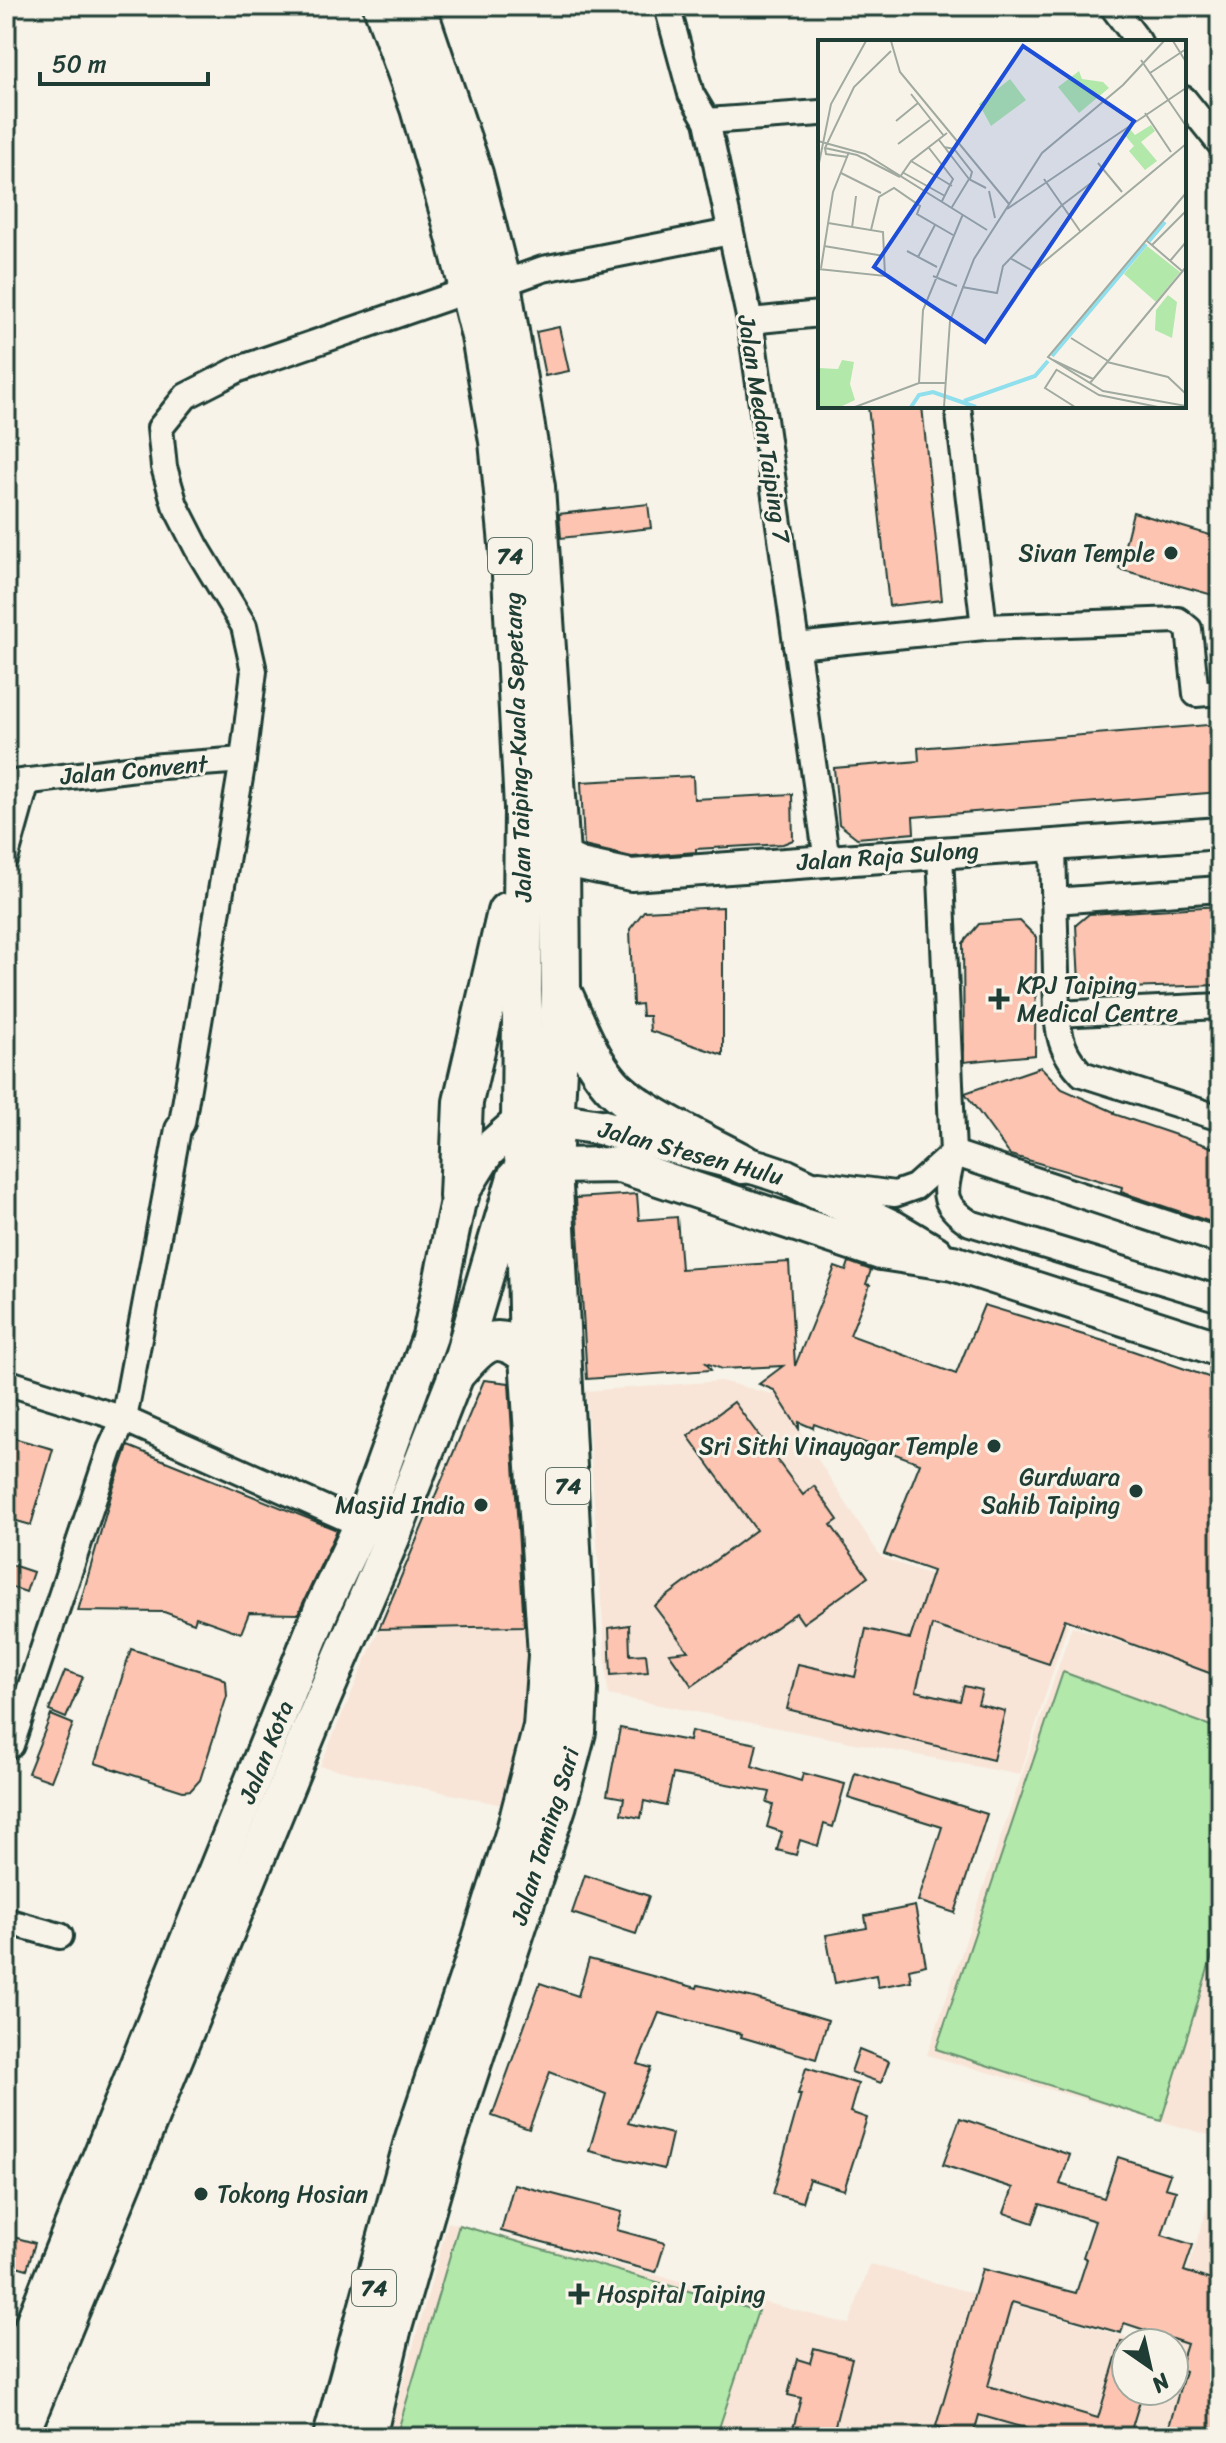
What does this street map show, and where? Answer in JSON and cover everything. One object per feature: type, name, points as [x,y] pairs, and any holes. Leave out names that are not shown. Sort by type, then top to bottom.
[{"type":"main road","name":"Jalan Taiping-Kuala Sepetang","points":[[383,6],[420,108],[451,217],[485,287],[481,336],[499,441],[512,575],[538,1120]]},
{"type":"main road","name":"Jalan Taiping-Kuala Sepetang","points":[[416,6],[473,174],[485,287],[533,470],[560,855],[561,991],[538,1120]]},
{"type":"main road","points":[[459,1196],[463,1102],[512,890],[524,808]]},
{"type":"main road","points":[[561,991],[591,1056],[613,1086],[645,1110],[743,1164]]},
{"type":"main road","name":"Jalan Stesen Hulu","points":[[538,1120],[600,1127],[786,1177],[893,1228],[953,1263]]},
{"type":"main road","name":"74","points":[[538,1120],[539,1168]]},
{"type":"main road","name":"Jalan Kota","points":[[20,2437],[310,1729],[377,1531],[430,1336],[459,1196],[487,1151],[538,1120]]},
{"type":"main road","name":"Jalan Stesen Hulu","points":[[539,1168],[620,1165],[881,1252],[953,1263],[1220,1349]]},
{"type":"main road","name":"Jalan Kota","points":[[6,2390],[323,1606],[377,1531],[458,1370],[515,1177],[539,1168]]},
{"type":"main road","name":"Jalan Taming Sari","points":[[333,2437],[415,2138],[516,1831],[543,1727],[548,1655],[529,1356],[539,1168]]},
{"type":"main road","name":"Jalan Taming Sari","points":[[366,2437],[391,2331],[444,2147],[535,1875],[576,1732],[577,1640],[539,1168]]},
{"type":"main road","points":[[458,1370],[473,1353],[497,1340],[513,1343],[529,1356]]},
{"type":"street","name":"Jalan Medan Taiping 7","points":[[667,6],[691,94],[707,121],[750,321],[827,861]]},
{"type":"street","points":[[1112,6],[1138,40]]},
{"type":"street","points":[[1186,101],[1218,138]]},
{"type":"street","points":[[707,121],[818,113]]},
{"type":"street","points":[[11,1745],[110,1450],[124,1419],[178,1129],[182,1123],[243,760],[254,671],[244,626],[175,505],[164,467],[160,428],[186,396],[239,369],[543,269],[730,232]]},
{"type":"street","points":[[750,321],[818,314]]},
{"type":"street","points":[[958,408],[984,627]]},
{"type":"street","points":[[796,646],[984,627],[1178,620],[1189,629],[1196,694],[1220,692]]},
{"type":"street","name":"Jalan Convent","points":[[6,856],[16,783],[136,768],[243,760]]},
{"type":"street","name":"Jalan Raja Sulong","points":[[560,855],[580,864],[631,875],[1220,833]]},
{"type":"street","points":[[1053,845],[1057,1014],[1059,1039],[1068,1059],[1082,1074],[1220,1118]]},
{"type":"street","points":[[940,853],[953,1153],[945,1198],[952,1211],[970,1223],[1220,1299]]},
{"type":"street","points":[[1054,901],[1220,889]]},
{"type":"street","points":[[1057,1014],[1220,1006]]},
{"type":"street","points":[[786,1177],[839,1188],[895,1194],[915,1187],[953,1153]]},
{"type":"street","points":[[953,1153],[1220,1241]]},
{"type":"street","points":[[6,1382],[124,1419],[377,1531]]},
{"type":"street","points":[[6,1921],[60,1936]]},
{"type":"shaded area","points":[[721,1381],[776,1395],[881,1557],[1068,1624],[1020,1775],[608,1695],[586,1391]]},
{"type":"shaded area","points":[[538,1625],[526,1743],[507,1806],[320,1766],[379,1629]]},
{"type":"shaded area","points":[[1072,1626],[1220,1676],[1220,2138],[927,2055]]},
{"type":"shaded area","name":"Hospital Taiping","points":[[1220,2168],[1220,2437],[388,2437],[448,2222],[849,2324],[870,2264],[1110,2332],[1110,2407],[1190,2407],[1190,2327],[1169,2327]]},
{"type":"green space","points":[[1063,1672],[1219,1729],[1220,1733],[1220,1930],[1161,2121],[936,2049]]},
{"type":"green space","points":[[459,2225],[758,2311],[716,2437],[396,2437]]},
{"type":"building","points":[[559,327],[569,371],[545,376],[536,332]]},
{"type":"building","points":[[868,408],[922,408],[942,600],[889,606]]},
{"type":"building","points":[[648,504],[651,528],[561,538],[559,514]]},
{"type":"building","name":"Sivan Temple","points":[[1133,512],[1220,538],[1220,597],[1119,569]]},
{"type":"building","points":[[1220,724],[1220,792],[913,817],[914,833],[857,838],[839,824],[834,768],[919,761],[918,748]]},
{"type":"building","points":[[693,776],[694,799],[792,794],[793,840],[783,844],[696,849],[696,852],[632,857],[584,846],[581,782]]},
{"type":"building","points":[[1220,906],[1220,985],[1093,989],[1079,982],[1076,925],[1089,914]]},
{"type":"building","points":[[723,907],[723,1055],[650,1031],[649,1016],[642,1016],[641,1004],[633,1005],[630,929],[644,911]]},
{"type":"building","name":"KPJ Taiping Medical Centre","points":[[1020,921],[1036,937],[1035,1055],[964,1062],[963,943],[979,924]]},
{"type":"building","points":[[1041,1067],[1062,1089],[1114,1114],[1220,1150],[1220,1225],[1121,1192],[1122,1187],[1010,1155],[965,1093]]},
{"type":"building","points":[[637,1194],[639,1220],[677,1217],[681,1269],[789,1262],[795,1366],[835,1267],[846,1271],[849,1262],[871,1270],[866,1284],[870,1285],[850,1335],[956,1374],[984,1305],[1107,1342],[1220,1381],[1220,1677],[1065,1619],[1049,1664],[932,1625],[916,1691],[960,1701],[964,1686],[982,1690],[978,1704],[1005,1711],[993,1760],[787,1709],[798,1664],[855,1677],[866,1629],[910,1639],[933,1571],[884,1554],[920,1463],[814,1424],[813,1428],[799,1422],[799,1429],[774,1390],[759,1384],[783,1366],[722,1369],[706,1363],[711,1370],[587,1379],[576,1198]]},
{"type":"building","name":"Masjid India","points":[[484,1380],[509,1383],[524,1626],[379,1629]]},
{"type":"building","points":[[734,1402],[803,1495],[814,1486],[838,1520],[831,1525],[868,1577],[803,1623],[796,1613],[692,1686],[669,1653],[688,1651],[654,1606],[756,1530],[688,1436]]},
{"type":"building","points":[[6,1436],[53,1449],[31,1525],[6,1518]]},
{"type":"building","points":[[128,1446],[337,1530],[298,1614],[249,1613],[241,1633],[196,1617],[194,1623],[164,1612],[78,1611]]},
{"type":"building","points":[[6,1563],[33,1572],[26,1592],[6,1585]]},
{"type":"building","points":[[629,1625],[630,1655],[646,1654],[648,1672],[611,1675],[609,1628]]},
{"type":"building","points":[[131,1649],[220,1677],[226,1682],[227,1696],[200,1780],[191,1790],[183,1791],[95,1763]]},
{"type":"building","points":[[65,1671],[83,1677],[66,1718],[49,1711]]},
{"type":"building","points":[[51,1715],[73,1724],[51,1781],[28,1773]]},
{"type":"building","points":[[620,1728],[689,1741],[691,1731],[757,1744],[752,1766],[801,1781],[803,1773],[845,1784],[833,1827],[824,1824],[818,1846],[800,1840],[796,1855],[777,1850],[782,1832],[767,1827],[773,1805],[767,1803],[770,1792],[673,1774],[666,1806],[644,1801],[641,1818],[621,1814],[624,1798],[607,1795]]},
{"type":"building","points":[[855,1773],[987,1814],[955,1913],[918,1901],[942,1827],[848,1798]]},
{"type":"building","points":[[585,1875],[649,1896],[636,1934],[572,1913]]},
{"type":"building","points":[[915,1906],[926,1965],[909,1969],[911,1981],[878,1987],[876,1975],[835,1983],[826,1935],[867,1928],[865,1916]]},
{"type":"building","points":[[589,1959],[697,1988],[698,1985],[754,1998],[828,2020],[816,2059],[741,2037],[742,2034],[659,2013],[638,2064],[651,2068],[628,2123],[672,2134],[664,2169],[589,2151],[606,2094],[550,2072],[529,2129],[492,2116],[540,1983],[578,1996]]},
{"type":"building","points":[[859,2049],[889,2061],[881,2083],[851,2072]]},
{"type":"building","points":[[806,2068],[858,2084],[850,2112],[867,2118],[844,2190],[809,2179],[802,2202],[773,2194]]},
{"type":"building","points":[[960,2118],[1070,2155],[1060,2184],[1104,2198],[1118,2157],[1170,2174],[1165,2188],[1176,2191],[1162,2235],[1193,2245],[1184,2271],[1220,2283],[1220,2437],[1194,2437],[1168,2430],[1175,2407],[1190,2407],[1190,2327],[1136,2327],[1124,2323],[1123,2327],[1110,2327],[1110,2330],[1012,2302],[988,2386],[1098,2418],[1110,2378],[1110,2407],[1138,2407],[1129,2437],[1056,2437],[979,2415],[973,2437],[936,2426],[982,2269],[1076,2293],[1087,2259],[1083,2257],[1095,2221],[1040,2204],[1033,2223],[1004,2213],[1013,2188],[943,2165]]},
{"type":"building","points":[[514,2184],[622,2212],[617,2230],[665,2243],[656,2272],[501,2231]]},
{"type":"building","points":[[6,2235],[35,2243],[27,2269],[6,2263]]},
{"type":"building","points":[[814,2348],[852,2358],[832,2437],[791,2437],[801,2398],[788,2395],[797,2359],[810,2363]]},
{"type":"place","name":"Sivan Temple","points":[[1171,553]]},
{"type":"place","name":"KPJ Taiping Medical Centre","points":[[999,999]]},
{"type":"place","name":"Sri Sithi Vinayagar Temple","points":[[994,1446]]},
{"type":"place","name":"Gurdwara Sahib Taiping","points":[[1136,1491]]},
{"type":"place","name":"Masjid India","points":[[481,1505]]},
{"type":"place","name":"Tokong Hosian","points":[[201,2194]]},
{"type":"place","name":"Hospital Taiping","points":[[579,2294]]}]
